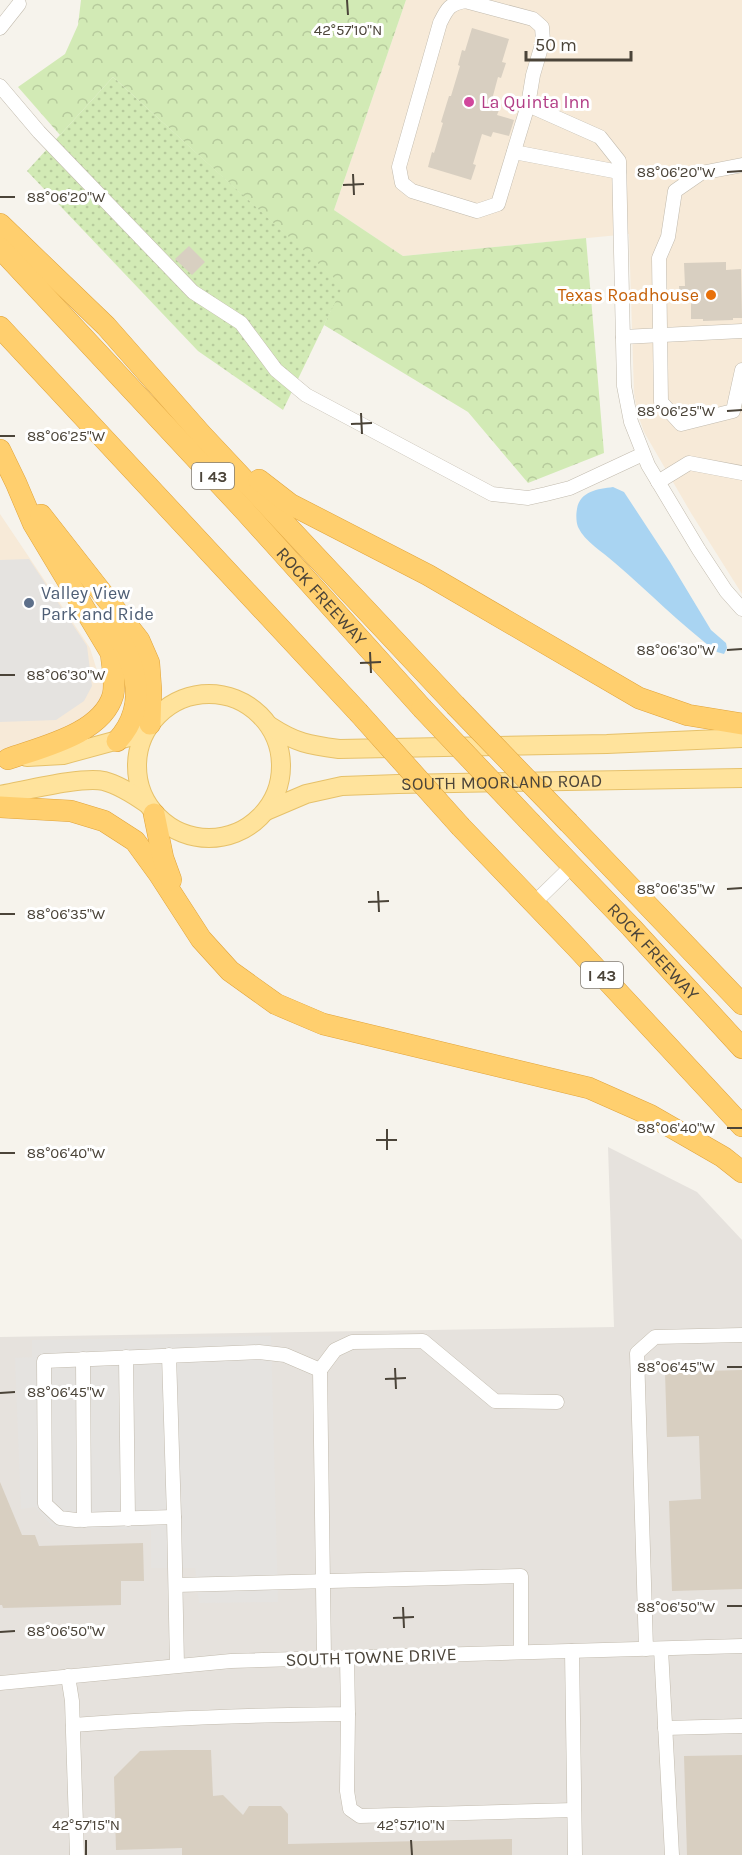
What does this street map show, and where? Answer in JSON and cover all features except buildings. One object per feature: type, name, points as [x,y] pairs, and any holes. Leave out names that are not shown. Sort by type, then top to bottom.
[{"type":"highway","points":[[0,224],[106,326],[201,434],[455,705],[742,1004]]},
{"type":"highway","name":"ROCK FREEWAY","points":[[0,248],[244,510],[422,708],[631,927],[742,1048]]},
{"type":"highway","name":"I 43","points":[[0,327],[358,712],[461,827],[742,1126]]},
{"type":"highway","points":[[201,434],[290,504],[428,575],[639,698],[688,715],[742,724]]},
{"type":"highway","points":[[0,450],[33,524],[111,653],[114,676],[113,694],[106,712],[82,731],[4,759]]},
{"type":"highway","points":[[16,483],[140,640],[149,663],[151,690],[147,728]]},
{"type":"highway","points":[[57,535],[89,591],[122,640],[135,677],[136,699],[132,720],[117,741]]},
{"type":"highway","points":[[0,807],[71,811],[104,821],[135,841],[201,939],[230,971],[276,1004],[323,1024],[589,1088],[650,1115],[723,1157],[742,1172]]},
{"type":"highway","points":[[150,808],[163,858],[181,909]]},
{"type":"main road","points":[[0,795],[73,782],[102,780],[122,788],[150,808],[171,828],[190,836],[211,839],[232,835],[251,825],[266,811],[277,791],[282,769],[279,747],[270,726],[254,709],[234,697],[210,693],[187,696],[166,707],[147,728],[137,755],[138,779],[150,808]]},
{"type":"main road","name":"SOUTH MOORLAND ROAD","points":[[270,726],[285,736],[308,745],[339,749],[607,744],[742,738]]},
{"type":"main road","points":[[4,759],[63,755],[117,741],[147,728]]},
{"type":"main road","name":"SOUTH MOORLAND ROAD","points":[[266,811],[306,794],[342,786],[742,778]]},
{"type":"street","points":[[465,1],[525,16],[533,19],[542,27],[543,41],[514,152],[498,204],[477,211],[412,191],[402,183],[399,167],[437,34],[447,9],[454,3],[465,1]]},
{"type":"street","points":[[0,28],[19,4]]},
{"type":"street","points":[[0,86],[39,132],[185,285],[241,323],[276,370],[306,395],[492,494],[528,498],[570,488],[643,454]]},
{"type":"street","points":[[528,105],[600,137],[619,167],[625,395],[631,422],[643,454],[658,482],[726,591],[742,609]]},
{"type":"street","points":[[514,152],[619,167]]},
{"type":"street","points":[[742,165],[701,172],[675,191],[668,237],[659,258],[661,402],[681,424],[733,411],[742,370]]},
{"type":"street","points":[[623,337],[742,331]]},
{"type":"street","points":[[658,482],[689,463],[742,473]]},
{"type":"street","points":[[534,903],[572,866]]},
{"type":"street","points":[[646,1649],[637,1353],[655,1338],[742,1335]]},
{"type":"street","points":[[324,1658],[320,1370],[335,1350],[352,1342],[423,1341],[495,1401],[557,1402]]},
{"type":"street","points":[[174,1517],[84,1520],[60,1518],[45,1504],[44,1361],[259,1352],[285,1355],[320,1370]]},
{"type":"street","points":[[169,1356],[177,1665]]},
{"type":"street","points":[[126,1357],[128,1519]]},
{"type":"street","points":[[83,1359],[84,1520]]},
{"type":"street","points":[[176,1585],[521,1576],[521,1652]]},
{"type":"street","name":"SOUTH TOWNE DRIVE","points":[[0,1683],[231,1661],[742,1646]]},
{"type":"street","points":[[661,1649],[672,1855]]},
{"type":"street","points":[[572,1651],[575,1855]]},
{"type":"street","points":[[347,1657],[347,1791],[350,1809],[360,1816],[574,1810]]},
{"type":"street","points":[[68,1676],[72,1701],[77,1855]]},
{"type":"street","points":[[73,1725],[148,1719],[348,1714]]},
{"type":"street","points":[[665,1728],[742,1726]]},
{"type":"shaded area","points":[[406,0],[742,0],[742,594],[644,432],[637,412],[634,393],[629,234],[403,256],[334,210]]},
{"type":"shaded area","name":"Valley View Park and Ride","points":[[0,514],[90,648],[99,677],[114,682],[106,712],[0,759]]},
{"type":"shaded area","name":"Valley View Park and Ride","points":[[29,559],[87,646],[92,686],[84,701],[56,720],[0,722],[0,560]]},
{"type":"shaded area","points":[[608,1147],[697,1192],[742,1240],[742,1855],[0,1855],[0,1337],[614,1327]]},
{"type":"shaded area","points":[[271,1336],[278,1602],[199,1603],[195,1568],[151,1568],[151,1530],[53,1527],[35,1507],[21,1509],[15,1358],[32,1357],[32,1340]]},
{"type":"green space","points":[[81,0],[406,0],[334,210],[403,256],[586,238],[604,453],[528,483],[468,412],[324,325],[342,286],[113,77],[60,135],[18,87],[65,54],[78,25]]},
{"type":"green space","points":[[113,77],[343,286],[283,410],[198,351],[27,171]]},
{"type":"water","points":[[613,487],[624,492],[711,630],[726,643],[727,648],[724,654],[717,652],[690,630],[581,532],[576,516],[582,498],[590,492]]},
{"type":"place","name":"La Quinta Inn","points":[[469,102]]},
{"type":"place","name":"Texas Roadhouse","points":[[711,295]]},
{"type":"place","name":"Valley View Park and Ride","points":[[29,603]]}]
